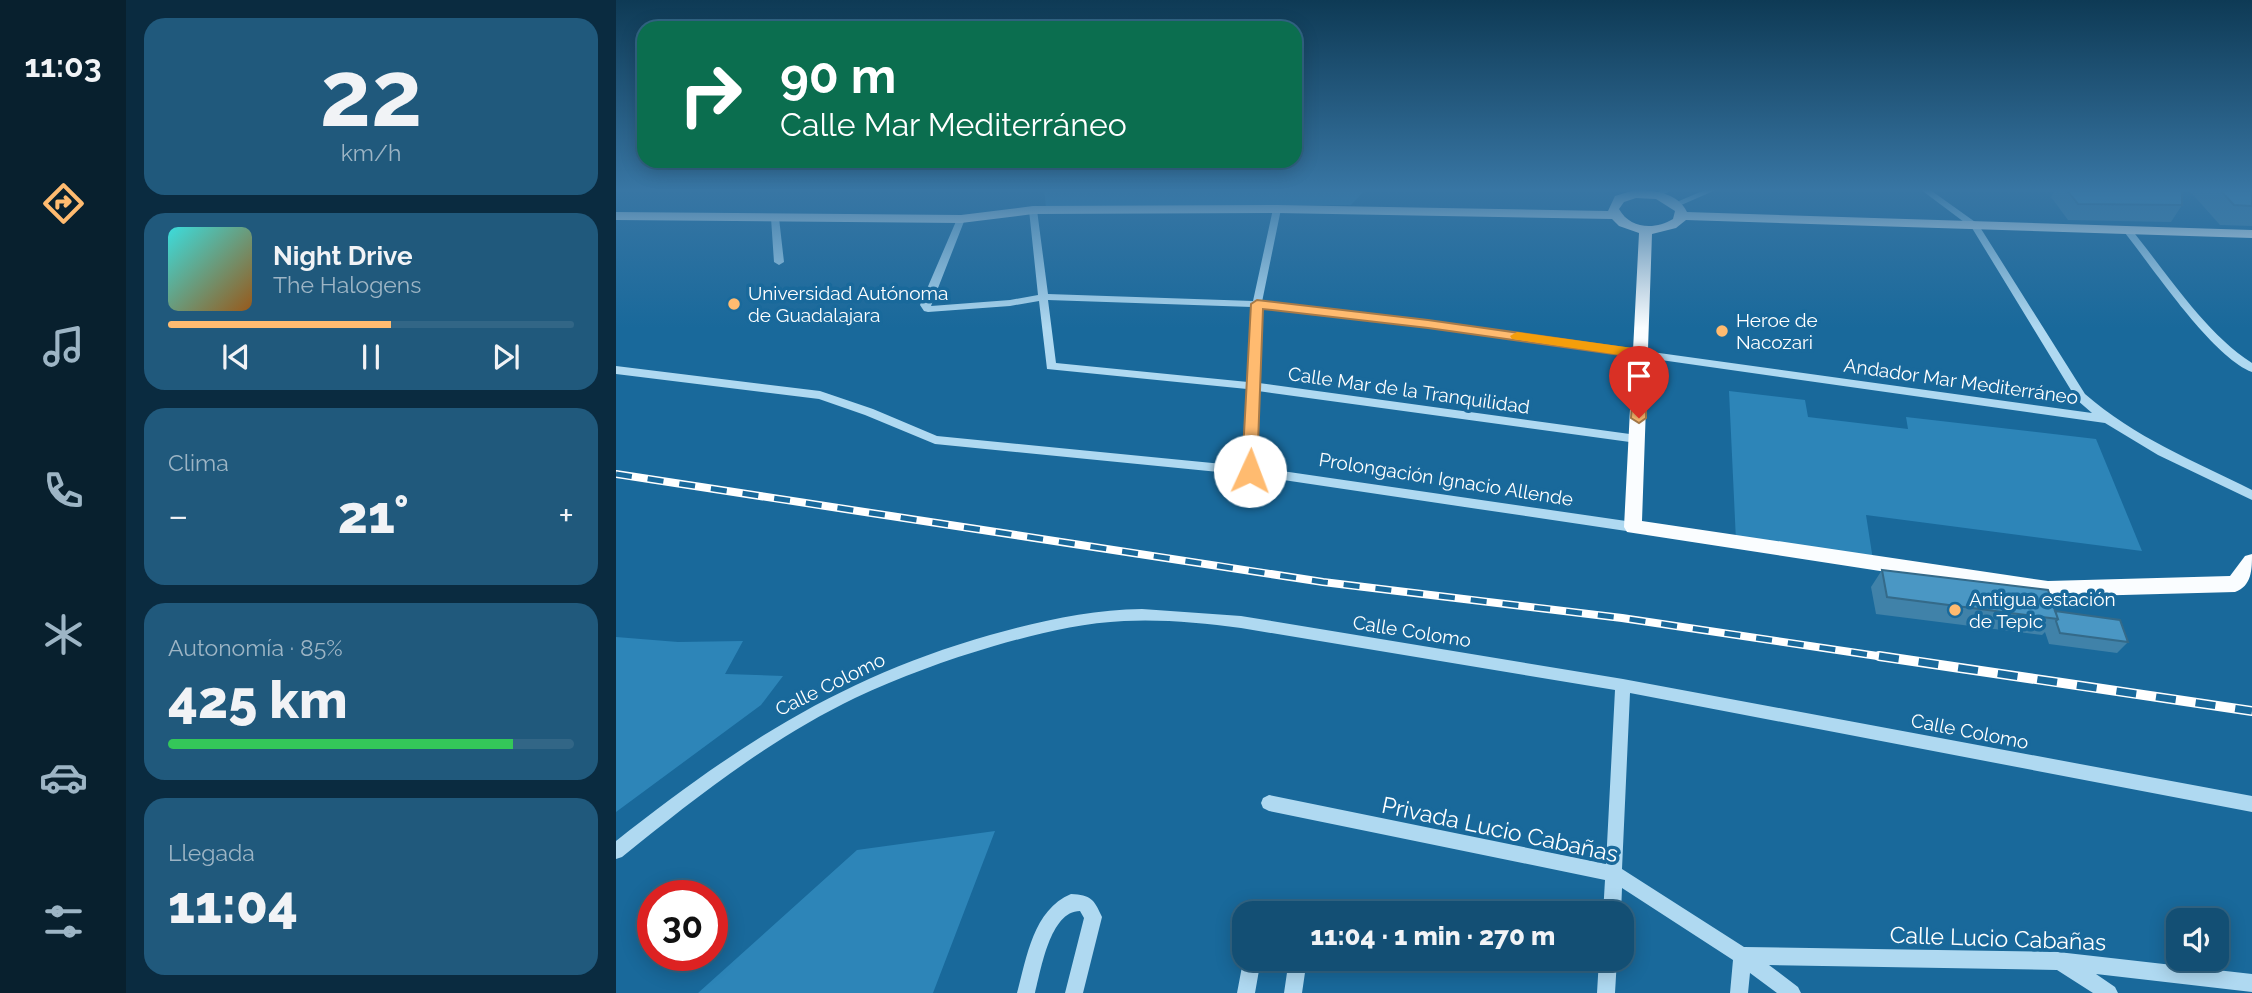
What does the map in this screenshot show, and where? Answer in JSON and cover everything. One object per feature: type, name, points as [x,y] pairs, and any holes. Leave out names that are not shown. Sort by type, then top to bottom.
[{"type":"main road","points":[[1633,527],[1643,354],[1646,235]]},
{"type":"main road","name":"Prolongación Ignacio Allende","points":[[1633,527],[2048,589],[2243,583]]},
{"type":"main road","points":[[2243,583],[2252,561]]},
{"type":"street","points":[[777,235],[779,262]]},
{"type":"street","points":[[954,235],[925,305],[928,309],[1010,303],[1043,297],[1257,304],[1428,324],[1643,354]]},
{"type":"street","points":[[1036,235],[1043,297]]},
{"type":"street","points":[[1250,471],[1257,304],[1271,235]]},
{"type":"street","points":[[1981,235],[2081,397],[2108,419],[2137,437],[2252,495]]},
{"type":"street","points":[[2132,235],[2217,340],[2237,360],[2252,368]]},
{"type":"street","name":"Calle Mar de la Tranquilidad","points":[[1043,297],[1051,366],[1252,386],[1637,439]]},
{"type":"street","name":"Andador Mar Mediterráneo","points":[[1643,354],[2108,419]]},
{"type":"street","name":"Prolongación Ignacio Allende","points":[[616,370],[820,395],[935,440],[1250,471],[1633,527]]},
{"type":"street","name":"Calle Colomo","points":[[616,851],[690,790],[799,718],[842,696],[940,656],[1069,621],[1111,616],[1230,620],[1623,685],[2252,804]]},
{"type":"street","points":[[1613,901],[1623,685]]},
{"type":"street","name":"Privada Lucio Cabañas","points":[[1269,803],[1615,874],[1742,956],[1792,993]]},
{"type":"street","points":[[1026,993],[1052,915],[1068,902],[1077,901],[1085,903],[1093,916],[1073,993]]},
{"type":"street","points":[[1739,993],[1742,956]]},
{"type":"street","name":"Calle Lucio Cabañas","points":[[1742,956],[2058,961],[2252,983]]},
{"type":"street","points":[[2058,961],[2109,993]]},
{"type":"street","points":[[1246,993],[1250,971]]},
{"type":"street","points":[[1293,993],[1296,971]]},
{"type":"street","points":[[1606,993],[1607,971]]},
{"type":"shaded area","points":[[1729,391],[1805,400],[1808,417],[1908,429],[1906,417],[2096,439],[2142,551],[1866,515],[1873,560],[1736,541]]},
{"type":"shaded area","points":[[616,637],[678,642],[743,641],[725,674],[783,676],[761,705],[616,812]]},
{"type":"shaded area","points":[[995,831],[933,993],[698,993],[722,971],[728,971],[728,966],[857,850]]},
{"type":"building","points":[[1882,570],[2048,590],[2058,619],[1887,597]]},
{"type":"building","points":[[2055,611],[2120,620],[2128,642],[2060,633]]},
{"type":"railway","points":[[616,474],[1323,582],[1622,618],[1891,658]]},
{"type":"railway","points":[[1879,656],[2252,711]]},
{"type":"slow traffic","points":[[1517,336],[1640,354]]},
{"type":"place","name":"Universidad Autónoma de Guadalajara","points":[[734,304]]},
{"type":"place","name":"Heroe de Nacozari","points":[[1722,331]]},
{"type":"place","name":"Antigua estación de Tepic","points":[[1955,610]]},
{"type":"route","points":[[1250,471],[1257,304],[1428,324],[1643,354],[1639,418]]}]
